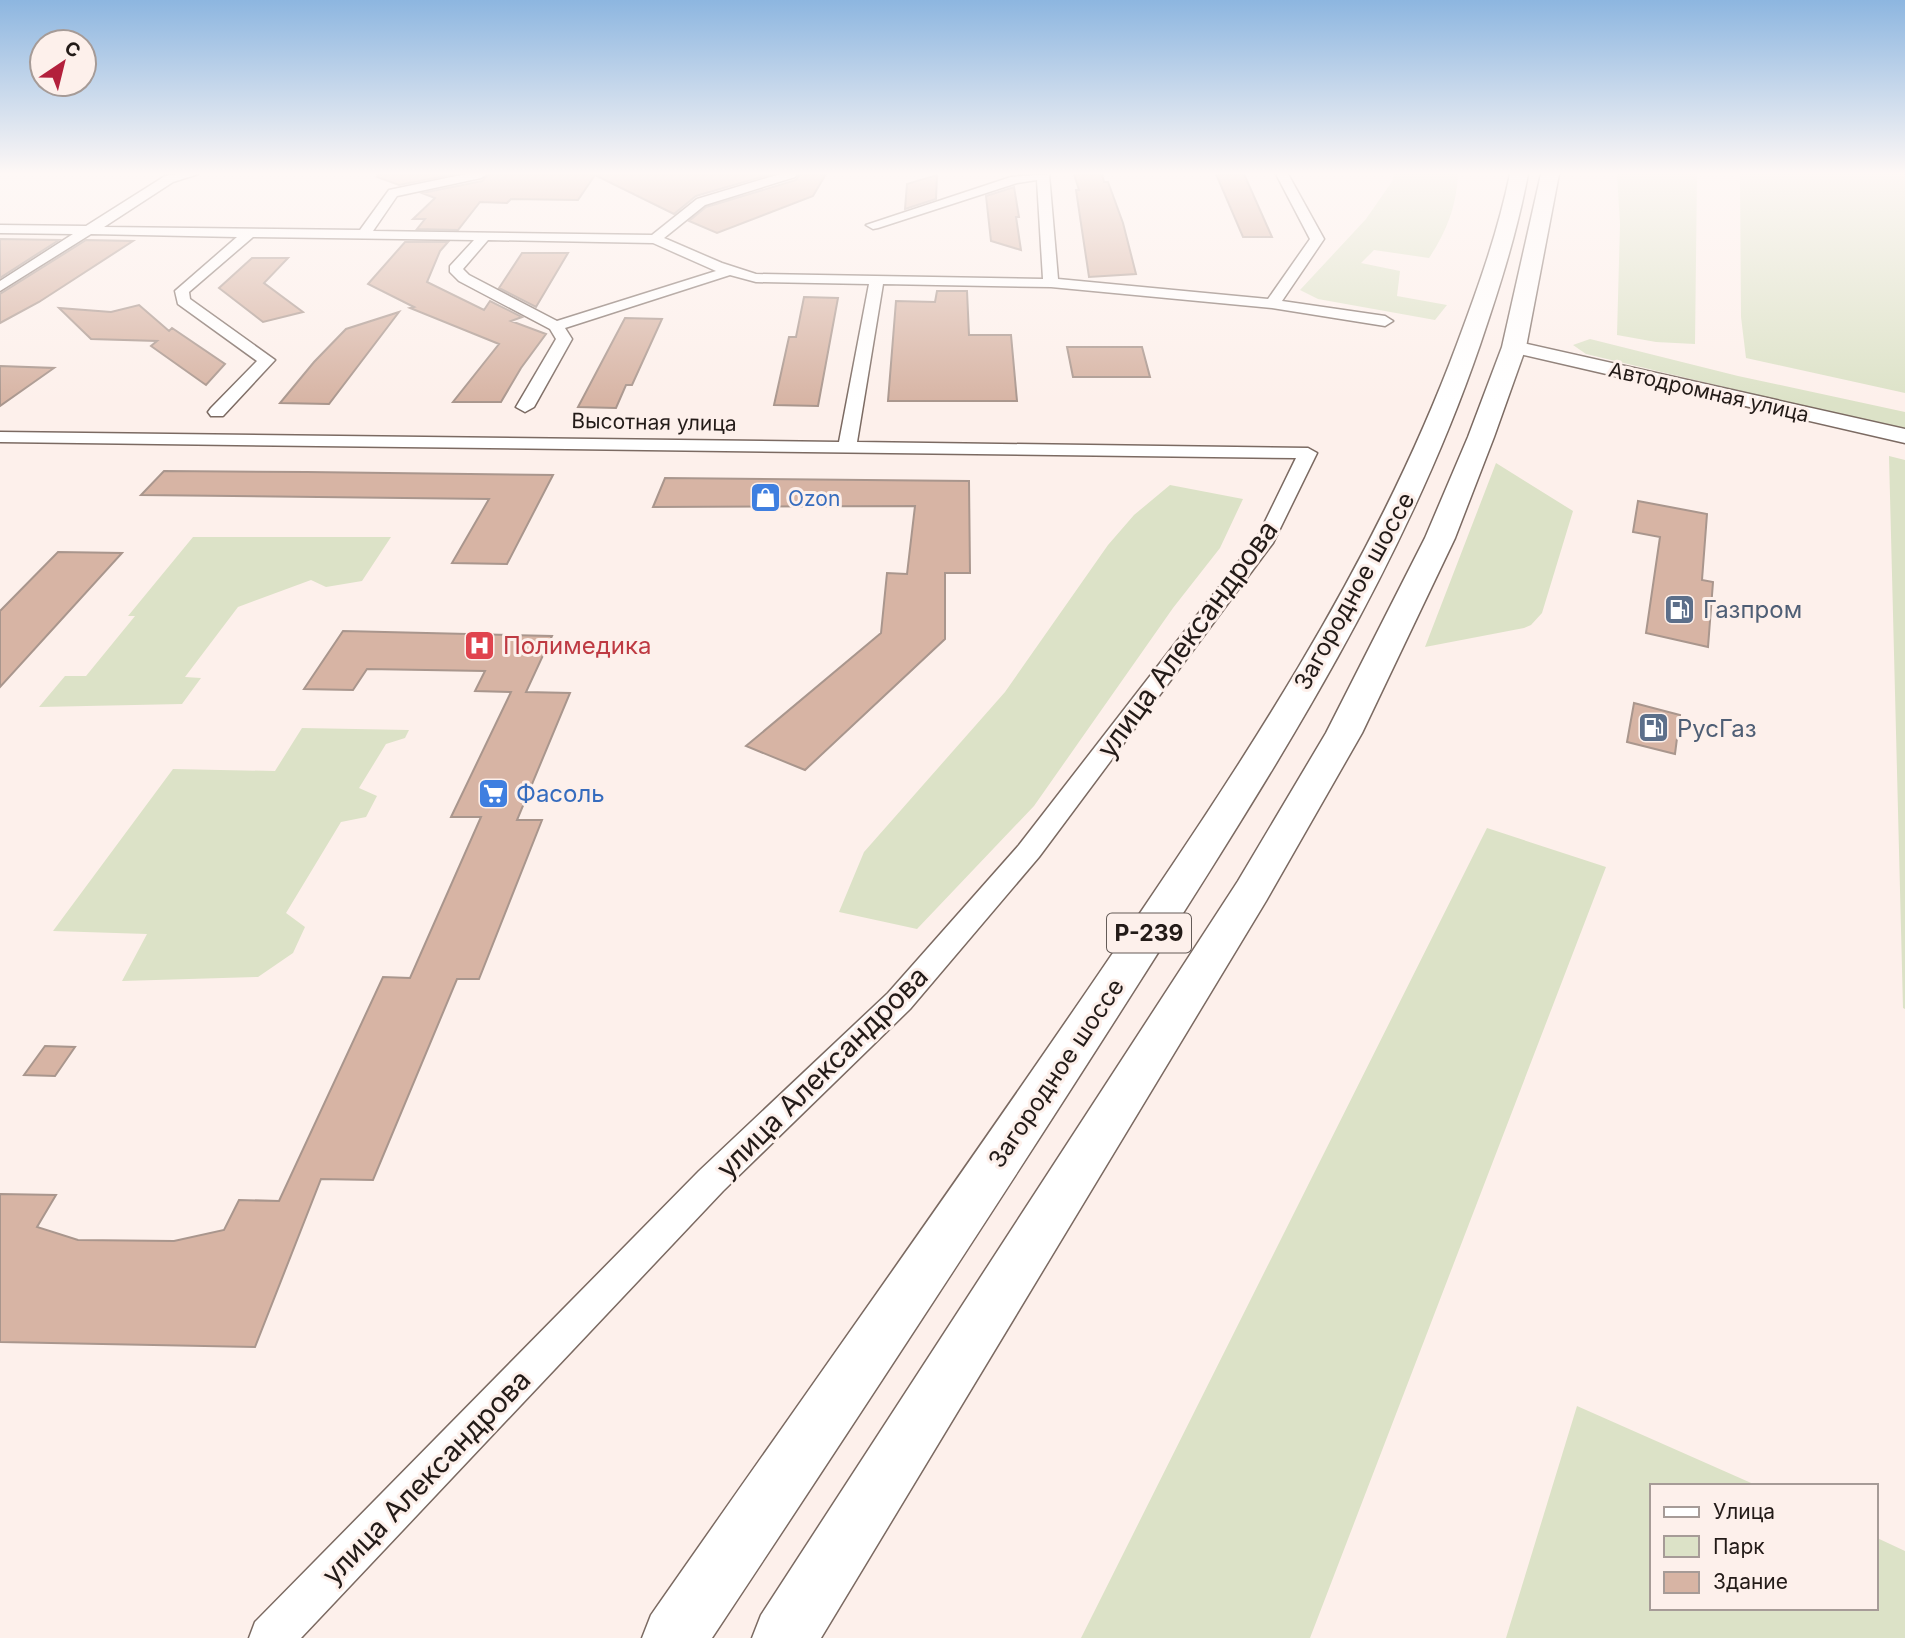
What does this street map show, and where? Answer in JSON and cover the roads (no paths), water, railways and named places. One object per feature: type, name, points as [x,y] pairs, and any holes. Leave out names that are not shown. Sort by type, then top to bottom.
[{"type":"highway","name":"Загородное шоссе","points":[[674,1638],[1071,1052],[1191,868],[1322,654],[1390,530],[1438,428],[1472,339],[1501,250]]},
{"type":"highway","name":"Загородное шоссе","points":[[783,1638],[1252,891],[1344,733],[1440,538],[1481,437],[1514,347],[1534,250]]},
{"type":"street","points":[[0,287],[55,250]]},
{"type":"street","points":[[216,412],[267,360],[183,301],[181,291],[229,250]]},
{"type":"street","points":[[471,250],[455,269],[464,278],[556,326],[564,339],[525,407]]},
{"type":"street","points":[[684,250],[726,272],[756,278],[1051,284],[1272,304],[1385,321]]},
{"type":"street","points":[[1049,250],[1051,284]]},
{"type":"street","points":[[1272,304],[1309,250]]},
{"type":"street","points":[[556,326],[726,272]]},
{"type":"street","points":[[847,447],[877,279]]},
{"type":"street","name":"Автодромная улица","points":[[1514,347],[1905,436]]},
{"type":"street","name":"Высотная улица","points":[[0,437],[1158,449],[1308,453]]},
{"type":"street","name":"улица Александрова","points":[[271,1638],[711,1181],[908,991],[1029,851],[1266,539],[1308,453]]},
{"type":"place","name":"Ozon","points":[[765,498]]},
{"type":"place","name":"Газпром","points":[[1680,609]]},
{"type":"place","name":"Полимедика","points":[[480,645]]},
{"type":"place","name":"РусГаз","points":[[1654,728]]},
{"type":"place","name":"Фасоль","points":[[493,793]]}]
